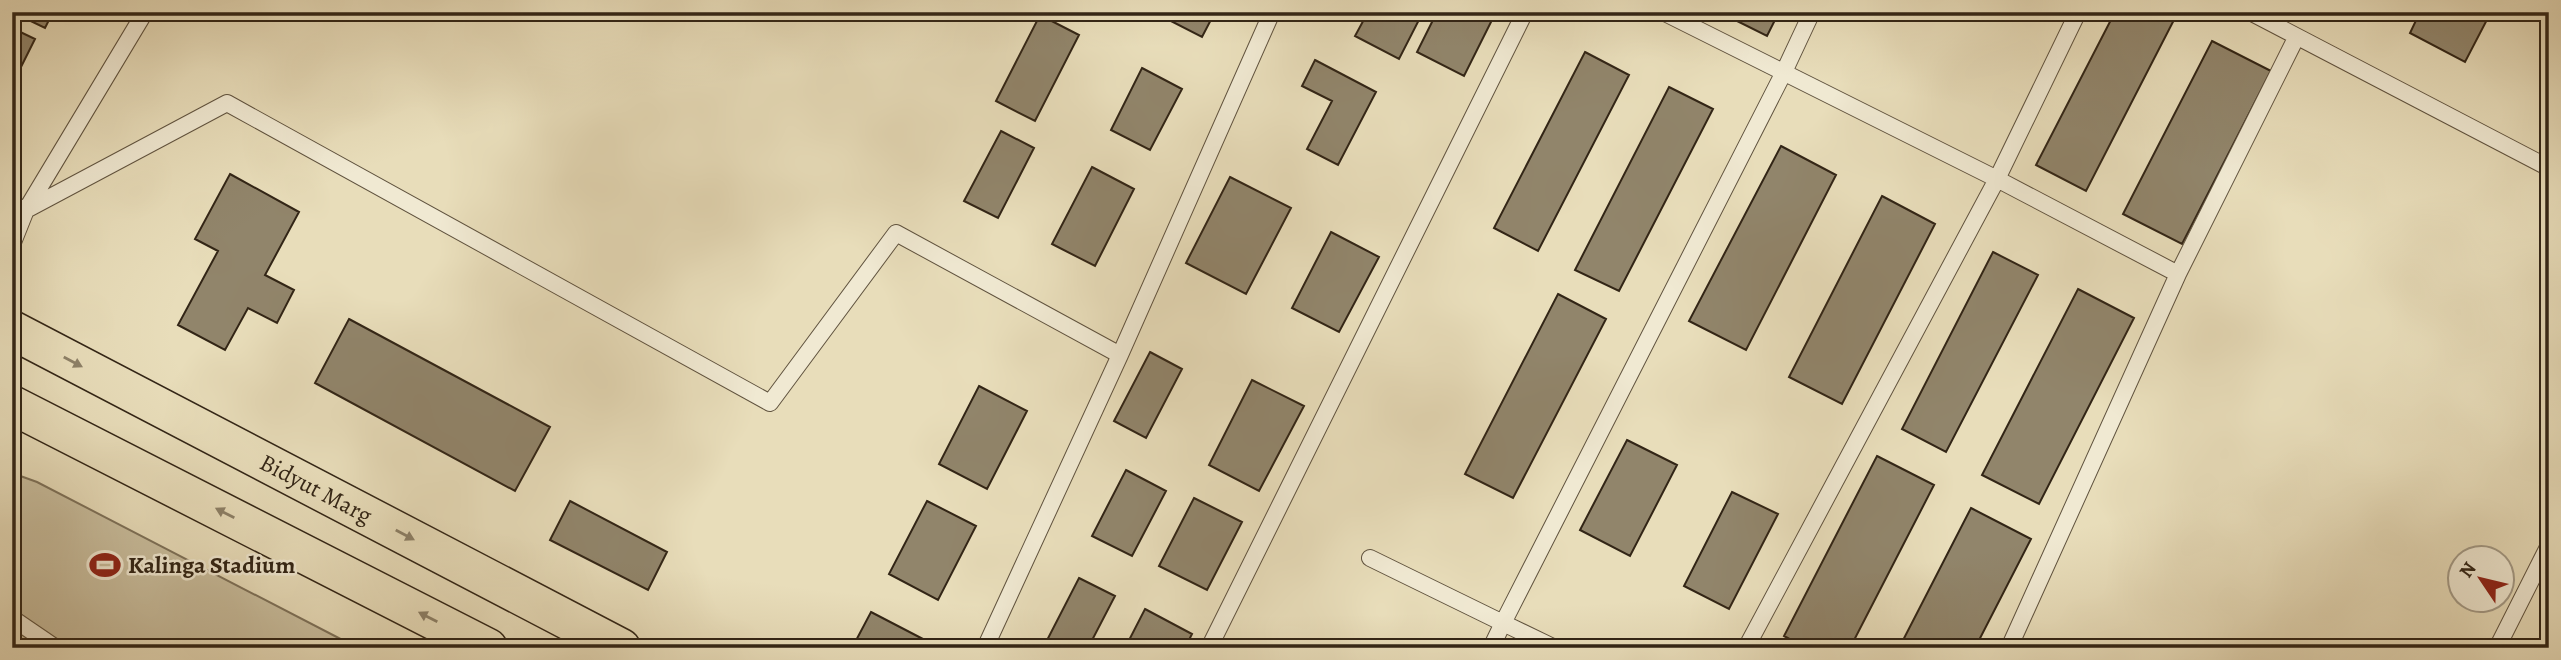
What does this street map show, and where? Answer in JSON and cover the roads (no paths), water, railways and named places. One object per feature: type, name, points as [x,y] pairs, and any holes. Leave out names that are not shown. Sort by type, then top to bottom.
[{"type":"main road","name":"Bidyut Marg","points":[[12,330],[621,648]]},
{"type":"main road","points":[[12,405],[488,648]]},
{"type":"lane","points":[[12,244],[19,207],[145,12]]},
{"type":"lane","points":[[985,648],[1120,355],[1272,12]]},
{"type":"lane","points":[[1209,648],[1525,12]]},
{"type":"lane","points":[[1663,12],[1997,179],[2178,274]]},
{"type":"lane","points":[[1491,648],[1812,12]]},
{"type":"lane","points":[[1746,648],[1997,179],[2078,12]]},
{"type":"lane","points":[[2250,12],[2549,168]]},
{"type":"lane","points":[[2009,648],[2178,274],[2296,37]]},
{"type":"lane","points":[[19,207],[227,103],[770,403],[897,233],[1120,355]]},
{"type":"lane","points":[[2497,648],[2549,545]]},
{"type":"lane","points":[[1370,558],[1555,648]]},
{"type":"lane","points":[[12,618],[56,648]]},
{"type":"place","name":"Kalinga Stadium","points":[[105,565]]}]
